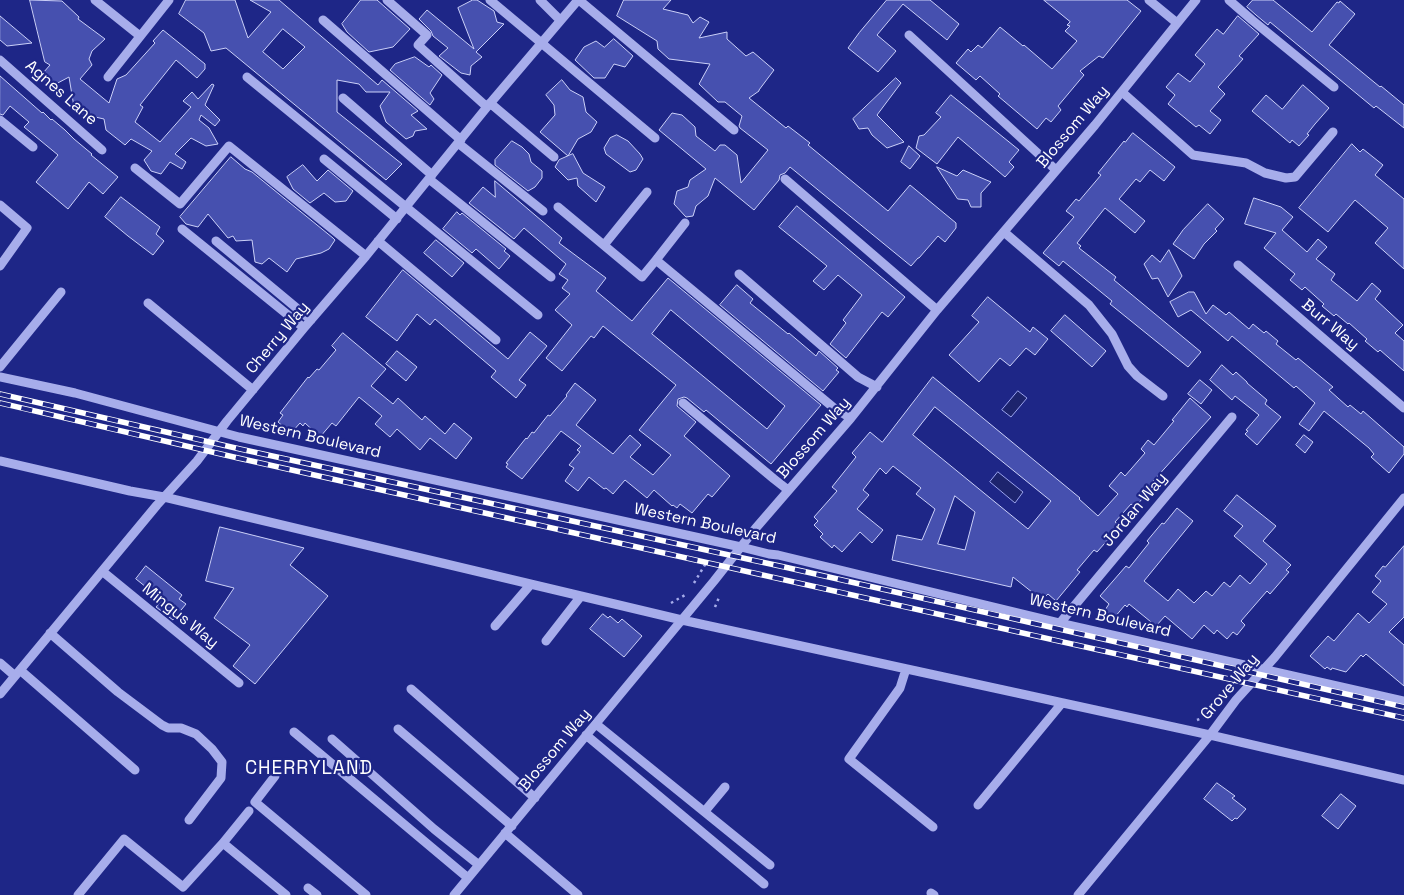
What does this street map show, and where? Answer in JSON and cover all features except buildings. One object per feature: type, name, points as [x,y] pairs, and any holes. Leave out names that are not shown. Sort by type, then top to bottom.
[{"type":"street","points":[[95,0],[140,36]]},
{"type":"street","points":[[108,77],[170,0]]},
{"type":"street","points":[[387,0],[426,36],[418,45],[488,105],[554,157]]},
{"type":"street","points":[[490,0],[655,138]]},
{"type":"street","points":[[540,0],[560,20]]},
{"type":"street","points":[[578,0],[734,130]]},
{"type":"street","name":"Cherry Way","points":[[0,694],[397,219],[488,105],[578,0]]},
{"type":"street","points":[[1149,0],[1177,23]]},
{"type":"street","name":"Blossom Way","points":[[454,895],[788,490],[851,418],[938,310],[1122,92],[1196,0]]},
{"type":"street","points":[[1229,0],[1334,87]]},
{"type":"street","points":[[322,20],[459,142],[543,211]]},
{"type":"street","points":[[910,36],[1056,170]]},
{"type":"street","name":"Agnes Lane","points":[[0,60],[102,150]]},
{"type":"street","points":[[247,77],[538,315]]},
{"type":"street","points":[[1122,92],[1193,155],[1246,163],[1265,173],[1286,178],[1295,177],[1333,132]]},
{"type":"street","points":[[344,98],[430,177],[551,277]]},
{"type":"street","points":[[0,120],[33,146]]},
{"type":"street","points":[[136,168],[180,204],[229,146],[366,256]]},
{"type":"street","points":[[324,159],[397,219]]},
{"type":"street","points":[[785,179],[938,310]]},
{"type":"street","points":[[604,245],[647,192]]},
{"type":"street","points":[[0,205],[28,228],[0,266]]},
{"type":"street","points":[[558,206],[642,277],[686,223]]},
{"type":"street","points":[[182,229],[304,328]]},
{"type":"street","points":[[1004,232],[1089,305],[1112,334],[1128,366],[1137,376],[1163,396]]},
{"type":"street","points":[[216,241],[311,320]]},
{"type":"street","points":[[378,241],[496,340]]},
{"type":"street","points":[[656,260],[834,408],[851,418]]},
{"type":"street","name":"Burr Way","points":[[1238,265],[1404,408]]},
{"type":"street","points":[[739,274],[858,377],[876,387]]},
{"type":"street","points":[[0,367],[61,292]]},
{"type":"street","points":[[148,303],[253,390]]},
{"type":"street","name":"Western Boulevard","points":[[0,377],[75,393],[240,437],[741,547],[1060,623],[1404,701]]},
{"type":"street","points":[[683,404],[788,490]]},
{"type":"street","name":"Jordan Way","points":[[1060,623],[1232,417]]},
{"type":"street","points":[[0,460],[682,620],[1210,735],[1404,780]]},
{"type":"street","name":"Grove Way","points":[[1078,895],[1210,735],[1236,700],[1264,669],[1404,498]]},
{"type":"street","name":"Mingus Way","points":[[102,571],[239,683]]},
{"type":"street","points":[[495,626],[531,584]]},
{"type":"street","points":[[546,641],[581,596]]},
{"type":"street","points":[[50,633],[118,692],[162,725],[168,728],[181,728],[196,734],[219,757],[222,762],[221,778],[189,820]]},
{"type":"street","points":[[0,663],[17,673],[135,770]]},
{"type":"street","points":[[906,669],[900,688],[849,759],[932,827]]},
{"type":"street","points":[[411,689],[534,798]]},
{"type":"street","points":[[978,805],[1062,703]]},
{"type":"street","points":[[596,724],[770,865]]},
{"type":"street","points":[[398,729],[512,826]]},
{"type":"street","points":[[294,732],[468,878]]},
{"type":"street","points":[[586,735],[764,884]]},
{"type":"street","points":[[332,739],[478,866]]},
{"type":"street","points":[[275,776],[255,802],[366,895]]},
{"type":"street","points":[[705,811],[725,788]]},
{"type":"street","points":[[78,895],[124,839],[183,887],[249,811]]},
{"type":"street","points":[[505,833],[578,895]]},
{"type":"street","points":[[223,843],[286,895]]},
{"type":"street","points":[[308,888],[317,895]]},
{"type":"path","points":[[692,586],[706,563]]},
{"type":"path","points":[[715,607],[724,589]]},
{"type":"path","points":[[671,603],[683,597],[687,592]]},
{"type":"shaded area","points":[[1018,391],[1027,398],[1011,417],[1002,410]]},
{"type":"shaded area","points":[[998,472],[1023,492],[1015,503],[990,482]]},
{"type":"railway","points":[[0,394],[240,449],[789,568],[1404,707]]},
{"type":"railway","points":[[0,403],[238,458],[1404,718]]},
{"type":"district","name":"CHERRYLAND","points":[[309,769]]}]
